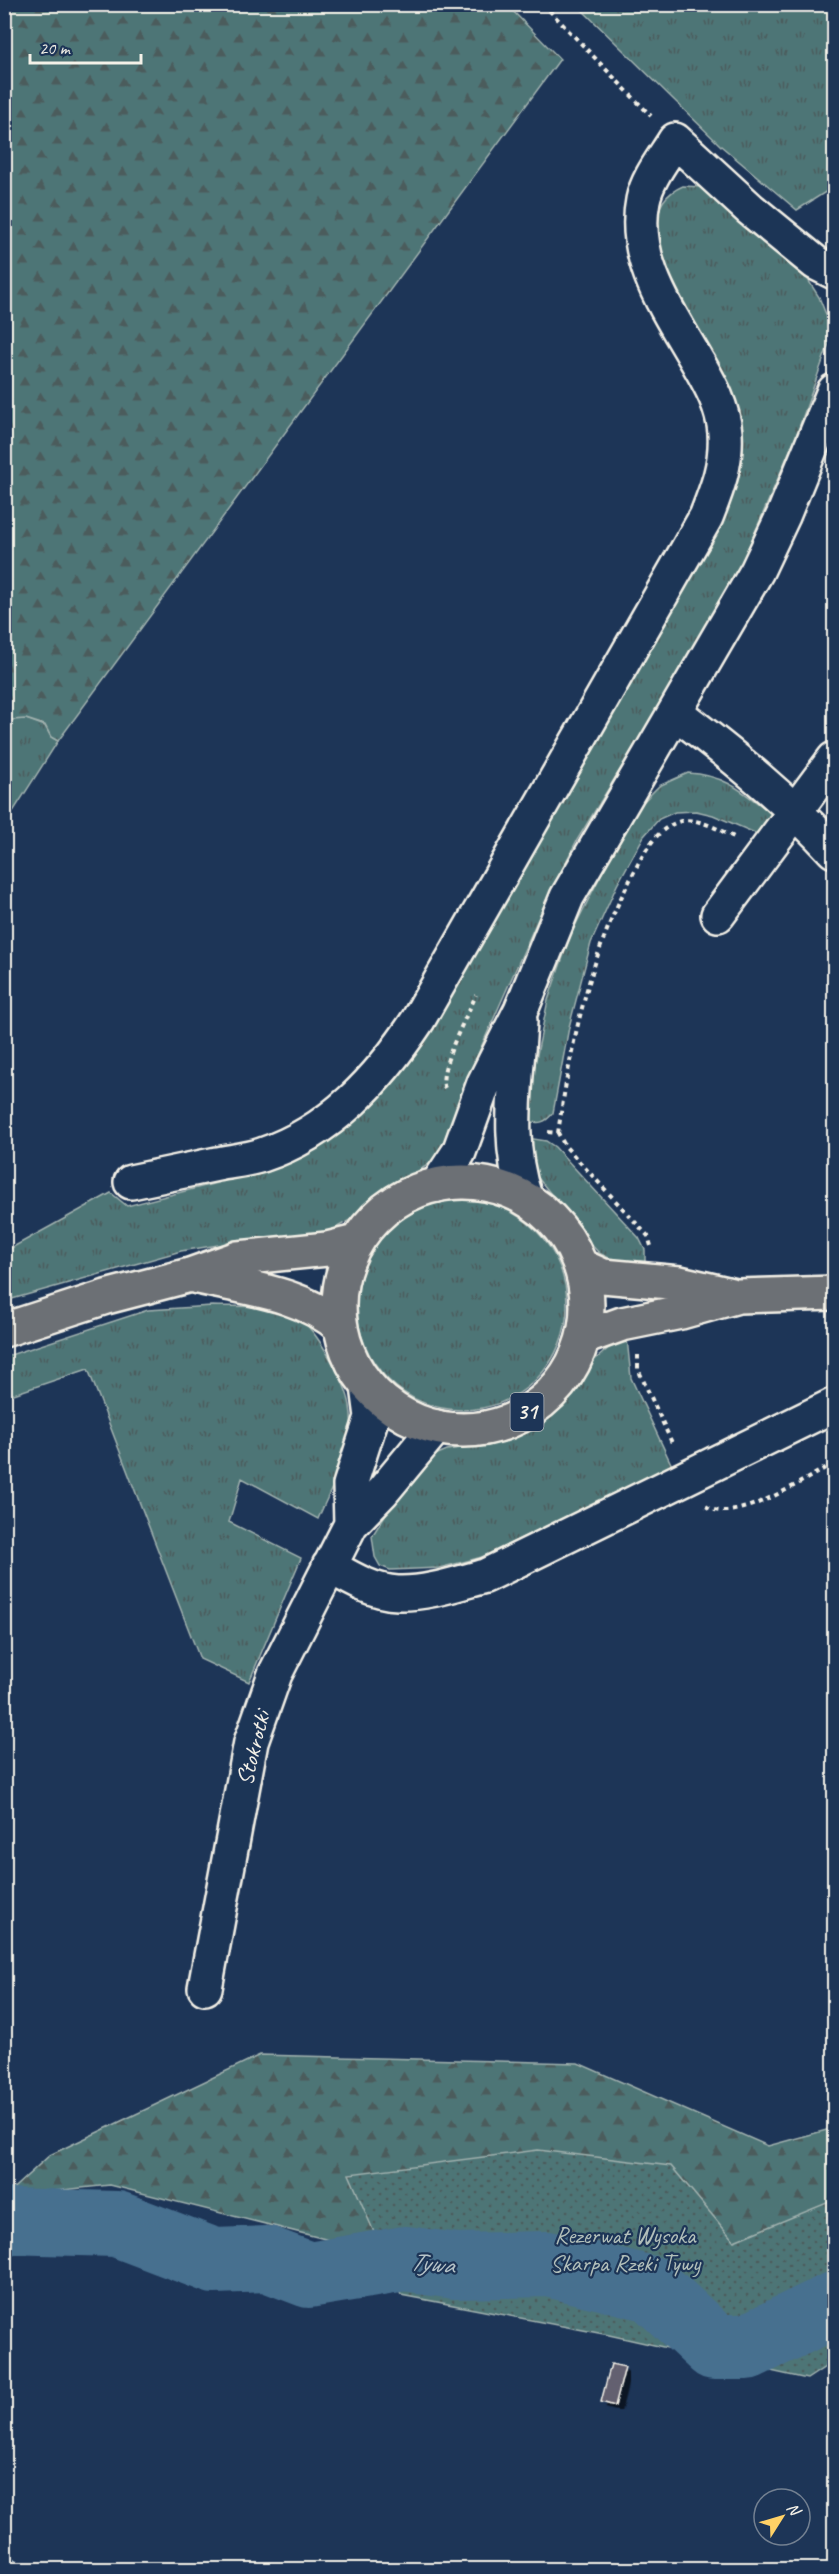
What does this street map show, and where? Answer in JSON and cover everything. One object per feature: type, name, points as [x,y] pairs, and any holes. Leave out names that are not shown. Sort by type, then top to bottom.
[{"type":"main road","name":"31","points":[[473,1182],[490,1185],[525,1197],[559,1227],[572,1245],[581,1266],[587,1302],[583,1338],[576,1358],[565,1376],[536,1406],[499,1425],[478,1429],[436,1427],[410,1419],[387,1405],[368,1386],[350,1359],[341,1327],[339,1305],[346,1263],[356,1242],[371,1222],[390,1205],[413,1192],[437,1185],[473,1182]]},
{"type":"main road","points":[[4,1330],[106,1297],[190,1275],[238,1258],[327,1249],[356,1242]]},
{"type":"main road","points":[[581,1266],[603,1276],[680,1283],[738,1296]]},
{"type":"main road","points":[[190,1275],[281,1294],[327,1315],[341,1327]]},
{"type":"main road","points":[[583,1338],[622,1324],[681,1312],[738,1296],[834,1293]]},
{"type":"street","points":[[131,1182],[260,1155],[291,1143],[321,1126],[363,1092],[399,1049],[418,1020],[706,517],[723,472],[725,432],[717,396],[646,267],[641,230],[643,199],[656,171],[675,140],[750,209],[816,264],[834,272]]},
{"type":"street","points":[[437,1185],[459,1152],[484,1083],[521,1010],[567,897],[756,571],[783,516],[834,390]]},
{"type":"street","points":[[675,712],[741,762],[797,811],[834,851]]},
{"type":"street","points":[[718,915],[767,853],[834,759]]},
{"type":"street","points":[[521,1010],[512,1135],[516,1170],[525,1197]]},
{"type":"street","name":"Stokrotki","points":[[351,1524],[350,1485],[372,1417],[368,1386]]},
{"type":"street","points":[[329,1566],[357,1582],[398,1593],[446,1587],[485,1576],[834,1405]]},
{"type":"street","name":"Stokrotki","points":[[205,1988],[251,1742],[274,1674],[351,1524],[383,1491],[436,1427]]},
{"type":"path","points":[[543,4],[606,72],[675,140]]},
{"type":"path","points":[[558,1133],[579,1016],[593,965],[614,909],[642,856],[653,841],[659,833],[682,821],[705,824],[767,853]]},
{"type":"green space","points":[[5,4],[507,5],[560,59],[58,741],[51,737],[45,725],[26,719],[9,720],[5,717]]},
{"type":"green space","points":[[577,5],[834,5],[834,184],[832,188],[797,210],[721,146]]},
{"type":"green space","points":[[683,186],[702,187],[716,194],[805,275],[819,297],[833,332],[796,436],[741,565],[676,678],[577,840],[545,903],[467,1079],[457,1129],[434,1161],[378,1196],[355,1217],[334,1229],[320,1234],[267,1237],[181,1251],[5,1301],[4,1252],[111,1193],[127,1206],[248,1175],[370,1103],[389,1086],[404,1066],[728,509],[736,468],[732,398],[726,379],[670,277],[660,249],[656,223],[663,201]]},
{"type":"green space","points":[[5,717],[9,720],[26,719],[45,726],[51,737],[58,741],[9,818],[5,815]]},
{"type":"green space","points":[[688,773],[713,777],[733,786],[772,814],[771,823],[762,836],[713,815],[696,811],[675,812],[659,819],[644,836],[617,885],[591,943],[569,1027],[553,1113],[542,1122],[527,1121],[533,1074],[548,1000],[571,934],[606,865],[642,803],[659,786]]},
{"type":"green space","points":[[527,1138],[546,1141],[555,1147],[639,1238],[645,1250],[645,1268],[613,1260],[599,1253],[589,1242],[539,1179],[532,1166]]},
{"type":"green space","points":[[462,1200],[482,1202],[511,1212],[529,1224],[543,1238],[559,1265],[565,1285],[567,1305],[565,1325],[555,1354],[543,1372],[529,1386],[502,1402],[482,1408],[462,1410],[442,1408],[413,1398],[395,1386],[381,1372],[365,1345],[359,1325],[357,1305],[359,1285],[369,1256],[381,1238],[395,1224],[422,1208],[442,1202]]},
{"type":"green space","points":[[244,1306],[277,1310],[297,1317],[305,1323],[330,1357],[348,1396],[351,1411],[348,1447],[318,1519],[242,1478],[229,1522],[301,1558],[249,1682],[200,1659],[88,1369],[5,1397],[4,1357],[148,1310]]},
{"type":"green space","points":[[627,1338],[631,1378],[672,1466],[482,1557],[439,1568],[390,1570],[380,1566],[375,1557],[372,1536],[410,1476],[433,1456],[447,1450],[495,1443],[535,1425],[566,1399],[591,1363],[616,1342]]},
{"type":"green space","points":[[260,2055],[578,2063],[768,2146],[834,2128],[834,2296],[614,2245],[349,2245],[110,2185],[5,2196],[50,2155]]},
{"type":"green space","name":"Rezerwat Wysoka Skarpa Rzeki Tywy","points":[[538,2150],[671,2166],[734,2241],[834,2200],[834,2361],[807,2379],[609,2335],[401,2295],[349,2174]]},
{"type":"building","points":[[611,2364],[625,2367],[615,2406],[601,2402]]},
{"type":"waterway","name":"Tywa","points":[[4,2221],[117,2224],[214,2261],[267,2259],[309,2275],[405,2259],[456,2266],[548,2264],[652,2289],[714,2347],[747,2347],[834,2305]]},
{"type":"waterway","points":[[4,2558],[25,2570]]}]
